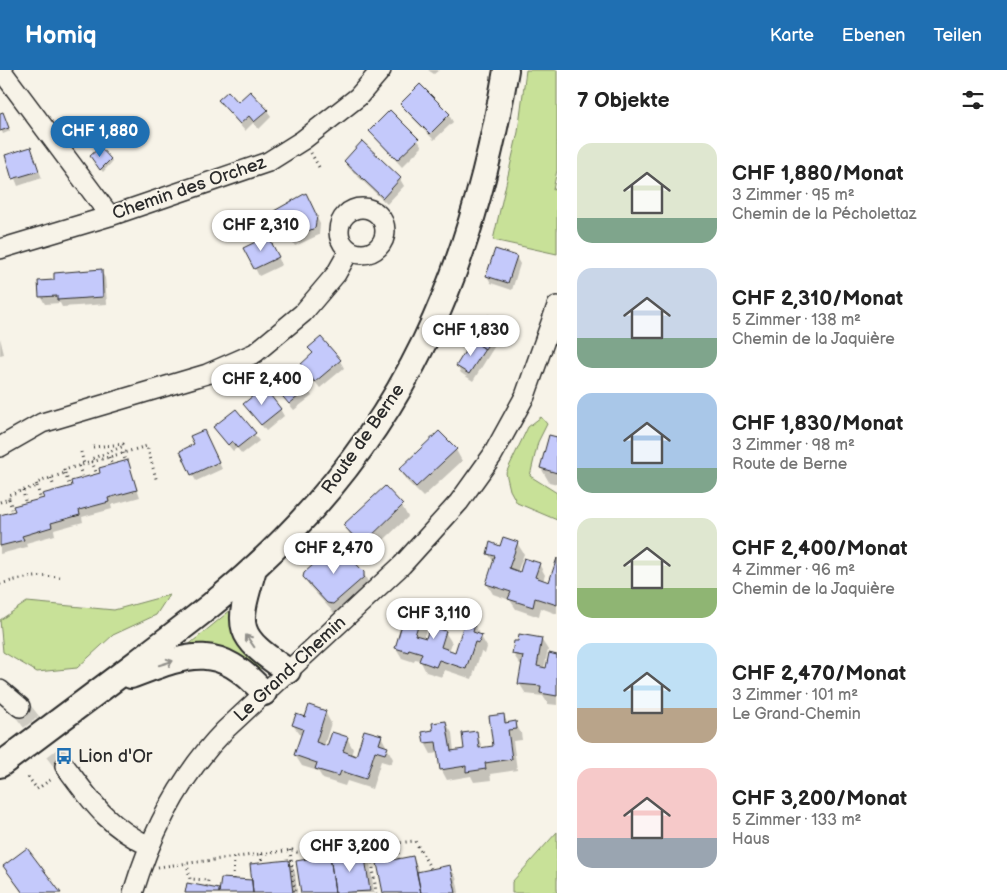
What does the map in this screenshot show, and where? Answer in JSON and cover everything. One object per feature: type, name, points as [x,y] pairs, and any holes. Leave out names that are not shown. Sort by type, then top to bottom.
[{"type":"main road","name":"Route de Berne","points":[[0,765],[187,623],[254,569],[320,501],[357,455],[396,396],[446,296],[472,224],[491,148],[506,70]]},
{"type":"main road","points":[[254,569],[243,606],[243,628],[254,647],[288,672]]},
{"type":"main road","points":[[104,686],[168,662],[206,657],[220,659],[238,667],[264,693]]},
{"type":"street","points":[[2,70],[110,216]]},
{"type":"street","name":"Chemin des Orchez","points":[[0,249],[110,216],[268,162],[303,140],[358,98],[381,70]]},
{"type":"street","points":[[0,447],[42,423],[207,374],[255,353],[303,313],[336,274],[349,251]]},
{"type":"street","name":"Le Grand-Chemin","points":[[133,893],[149,846],[172,799],[200,758],[225,730],[402,565],[459,502],[492,456],[525,396],[557,306]]},
{"type":"street","points":[[0,690],[20,707]]},
{"type":"street","points":[[62,769],[114,826],[149,846]]},
{"type":"path","points":[[92,462],[91,460],[124,446],[124,444],[94,447]]},
{"type":"path","points":[[69,484],[64,470],[147,446],[157,482]]},
{"type":"path","points":[[80,452],[84,464]]},
{"type":"path","points":[[124,453],[125,460]]},
{"type":"path","points":[[109,457],[111,463]]},
{"type":"path","points":[[92,462],[96,472]]},
{"type":"path","points":[[79,466],[82,476]]},
{"type":"path","points":[[40,497],[36,483],[65,473]]},
{"type":"path","points":[[51,478],[54,488]]},
{"type":"path","points":[[12,510],[8,495],[37,486]]},
{"type":"path","points":[[23,490],[25,501]]},
{"type":"path","points":[[0,502],[9,499]]},
{"type":"path","points":[[0,584],[20,578],[41,575],[60,577]]},
{"type":"path","points":[[28,777],[37,789],[62,769]]},
{"type":"path","points":[[158,867],[290,850],[297,852],[370,843],[377,845],[416,841],[431,869]]},
{"type":"path","points":[[370,843],[376,893]]},
{"type":"path","points":[[397,843],[399,859]]},
{"type":"path","points":[[343,846],[344,853]]},
{"type":"path","points":[[290,850],[295,893]]},
{"type":"path","points":[[316,850],[317,857]]},
{"type":"path","points":[[261,854],[262,862]]},
{"type":"path","points":[[233,879],[234,858]]},
{"type":"path","points":[[187,863],[190,879],[208,880],[207,886]]},
{"type":"green space","points":[[526,70],[557,70],[557,170],[553,190],[557,188],[557,254],[493,240],[518,132]]},
{"type":"green space","points":[[541,417],[547,424],[538,442],[530,476],[557,493],[557,520],[517,503],[510,490],[506,473],[528,427]]},
{"type":"green space","points":[[169,595],[156,615],[113,635],[77,668],[37,672],[3,652],[0,620],[27,602],[114,610]]},
{"type":"green space","points":[[232,609],[247,652],[261,667],[259,670],[239,658],[186,647]]},
{"type":"green space","points":[[557,832],[557,893],[512,893],[512,882]]},
{"type":"building","points":[[420,84],[450,114],[430,134],[400,104]]},
{"type":"building","points":[[228,91],[238,102],[250,91],[268,110],[254,122],[249,116],[240,124],[218,100]]},
{"type":"building","points":[[390,110],[419,139],[397,160],[369,131]]},
{"type":"building","points":[[3,112],[9,128],[0,131],[0,113]]},
{"type":"building","points":[[362,141],[401,178],[383,198],[344,161]]},
{"type":"building","points":[[31,147],[39,171],[12,179],[5,155]]},
{"type":"building","points":[[100,147],[111,159],[100,170],[90,156]]},
{"type":"building","points":[[306,193],[317,216],[315,228],[290,239],[274,211]]},
{"type":"building","points":[[268,236],[279,257],[254,269],[243,248]]},
{"type":"building","points":[[495,249],[517,256],[508,283],[486,276]]},
{"type":"building","points":[[102,269],[103,297],[57,300],[57,296],[39,297],[38,281],[54,280],[54,273]]},
{"type":"building","points":[[488,315],[501,323],[485,349],[472,340]]},
{"type":"building","points":[[321,337],[341,360],[315,382],[300,365],[313,353],[308,348]]},
{"type":"building","points":[[472,340],[485,349],[469,374],[456,366]]},
{"type":"building","points":[[292,367],[309,388],[289,404],[272,384]]},
{"type":"building","points":[[264,387],[281,409],[261,425],[243,404]]},
{"type":"building","points":[[236,409],[256,433],[237,448],[232,441],[228,445],[213,427]]},
{"type":"building","points":[[204,430],[219,462],[191,475],[180,451],[194,444],[190,436]]},
{"type":"building","points":[[439,431],[457,449],[416,487],[399,469]]},
{"type":"building","points":[[549,435],[557,437],[557,473],[540,468]]},
{"type":"building","points":[[128,460],[137,490],[108,498],[109,502],[79,510],[80,515],[51,523],[52,527],[22,536],[24,540],[0,546],[0,515],[15,511],[13,506],[44,498],[42,494],[72,486],[71,481],[100,473],[99,468]]},
{"type":"building","points":[[385,486],[403,505],[362,545],[343,525]]},
{"type":"building","points":[[503,537],[518,542],[509,568],[520,572],[524,558],[540,563],[535,577],[549,582],[557,558],[557,605],[535,598],[533,607],[508,599],[511,592],[486,584],[495,556],[487,554],[490,542],[500,546]]},
{"type":"building","points":[[334,546],[339,546],[364,572],[364,577],[333,604],[327,603],[303,577],[304,573]]},
{"type":"building","points":[[405,604],[423,610],[415,635],[426,638],[430,626],[446,631],[441,647],[455,652],[465,621],[475,624],[473,632],[482,635],[479,643],[475,642],[466,669],[439,660],[436,667],[419,661],[422,653],[409,649],[408,652],[395,648],[403,621],[394,618],[397,608],[403,611]]},
{"type":"building","points":[[519,634],[542,638],[537,666],[546,668],[549,653],[557,655],[557,696],[540,693],[541,686],[518,684],[523,656],[512,654],[514,641],[518,641]]},
{"type":"building","points":[[309,705],[326,711],[316,742],[327,746],[332,732],[348,737],[343,751],[356,756],[364,730],[382,735],[379,744],[388,747],[385,754],[375,751],[366,779],[341,771],[339,776],[315,769],[317,763],[294,755],[303,729],[292,725],[296,714],[305,717]]},
{"type":"building","points":[[504,714],[505,723],[516,721],[517,729],[508,730],[512,759],[485,763],[486,769],[466,772],[466,766],[440,770],[436,742],[424,743],[422,732],[433,730],[432,723],[446,721],[451,751],[464,749],[462,733],[477,731],[479,748],[493,746],[489,716]]},
{"type":"building","points":[[27,848],[61,893],[23,893],[3,866]]},
{"type":"building","points":[[364,851],[370,891],[335,893],[330,855]]},
{"type":"building","points":[[330,855],[335,893],[301,893],[296,861]]},
{"type":"building","points":[[413,856],[421,893],[383,893],[377,863]]},
{"type":"building","points":[[289,860],[293,893],[253,893],[250,864]]},
{"type":"building","points":[[450,865],[456,893],[421,893],[417,872]]},
{"type":"building","points":[[221,878],[252,880],[253,893],[219,893]]},
{"type":"building","points":[[187,883],[219,889],[219,893],[185,893]]},
{"type":"tunnel","points":[[20,707],[65,766]]},
{"type":"place","name":"Lion d'Or","points":[[64,756]]}]
